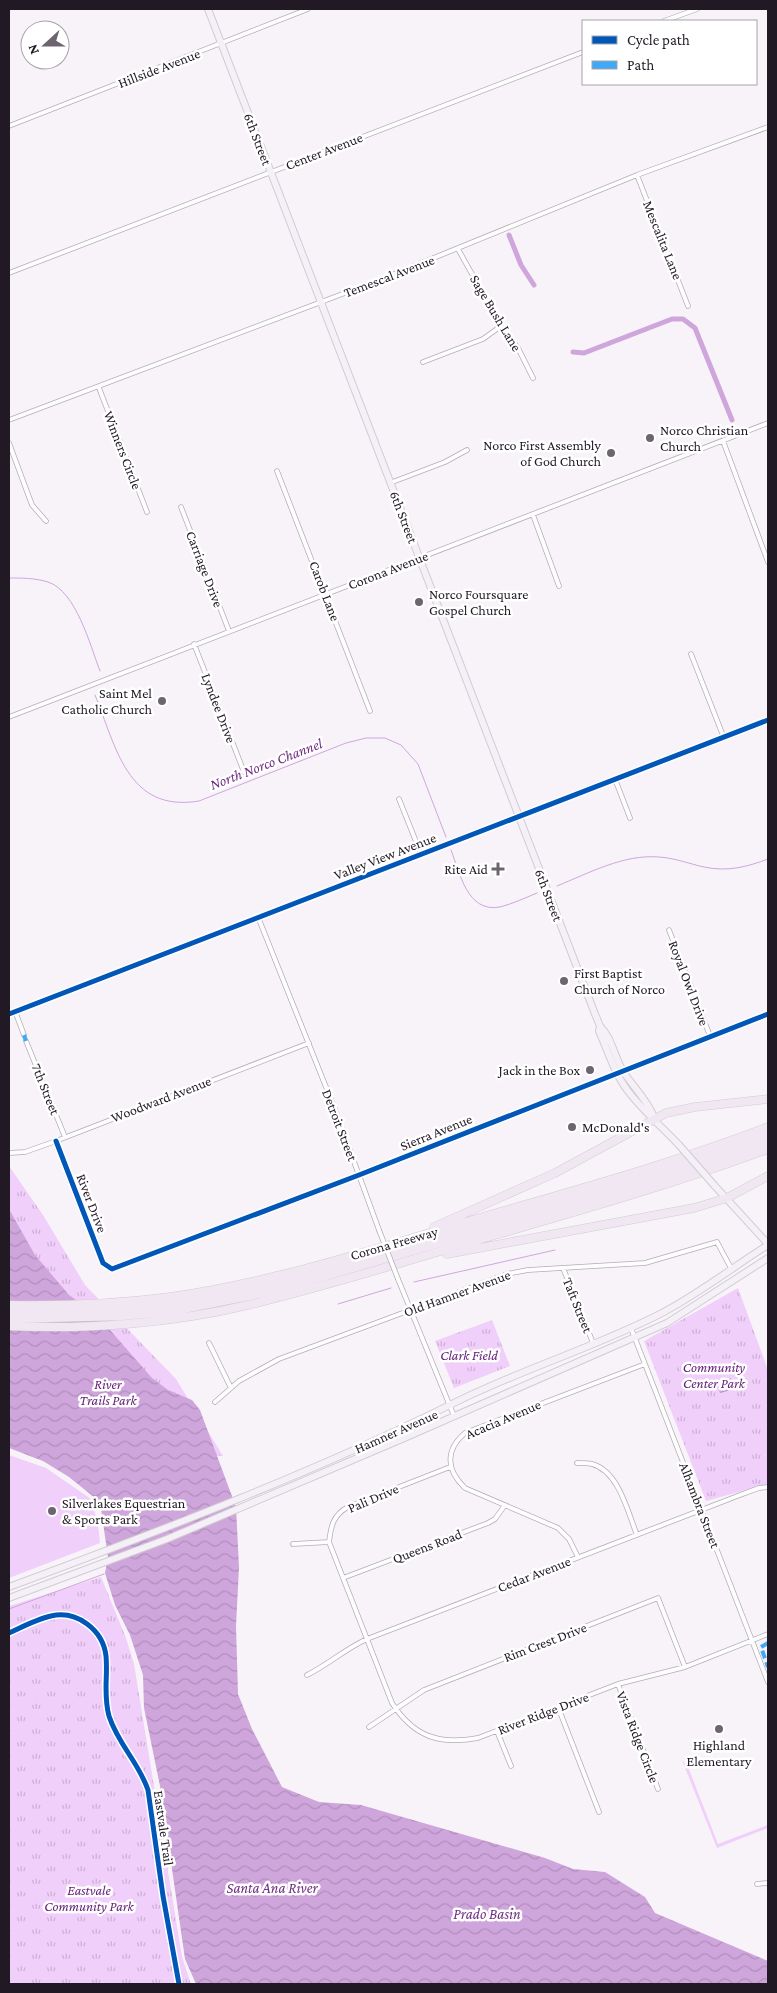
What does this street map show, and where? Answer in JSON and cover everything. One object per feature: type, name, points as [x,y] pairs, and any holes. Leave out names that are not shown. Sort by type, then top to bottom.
[{"type":"highway","points":[[400,1242],[555,1173],[633,1132],[655,1118],[677,1110],[768,1100]]},
{"type":"highway","name":"Corona Freeway","points":[[9,1305],[120,1309],[171,1296],[242,1283],[329,1262],[400,1242],[648,1168],[768,1127]]},
{"type":"highway","points":[[9,1320],[208,1298],[270,1284],[570,1198],[717,1153],[768,1134]]},
{"type":"highway","points":[[9,1312],[120,1309],[173,1311],[274,1291],[678,1174],[768,1142]]},
{"type":"highway","name":"Corona Freeway","points":[[9,1326],[126,1324],[246,1306],[654,1188],[768,1149]]},
{"type":"highway","points":[[406,1261],[694,1208],[727,1198],[768,1176]]},
{"type":"main road","name":"6th Street","points":[[208,9],[319,302],[600,1026],[599,1031],[620,1072],[649,1104],[655,1118],[768,1244]]},
{"type":"main road","name":"Hamner Avenue","points":[[9,1587],[245,1495],[381,1439],[517,1374],[631,1328],[670,1308],[732,1270],[768,1244]]},
{"type":"main road","name":"Hamner Avenue","points":[[9,1598],[167,1539],[454,1416],[675,1318],[768,1258]]},
{"type":"street","points":[[289,9],[291,15]]},
{"type":"street","name":"Hillside Avenue","points":[[9,126],[308,9]]},
{"type":"street","points":[[667,20],[697,9]]},
{"type":"street","name":"Center Avenue","points":[[9,273],[582,52]]},
{"type":"street","name":"Temescal Avenue","points":[[9,420],[99,388],[458,249],[637,175],[768,127]]},
{"type":"street","name":"Mescalita Lane","points":[[637,175],[688,306]]},
{"type":"street","name":"Sage Bush Lane","points":[[458,249],[501,326],[518,348],[533,378]]},
{"type":"street","points":[[423,362],[483,339],[501,326]]},
{"type":"street","name":"Winners Circle","points":[[99,388],[147,512]]},
{"type":"street","name":"Corona Avenue","points":[[9,717],[768,423]]},
{"type":"street","points":[[723,441],[768,562]]},
{"type":"street","points":[[9,443],[32,505],[46,521]]},
{"type":"street","points":[[390,483],[445,462],[467,450]]},
{"type":"street","name":"Carob Lane","points":[[277,471],[327,594],[370,711]]},
{"type":"street","name":"Carriage Drive","points":[[181,507],[229,631]]},
{"type":"street","points":[[533,515],[559,586]]},
{"type":"street","name":"Lyndee Drive","points":[[194,644],[244,772]]},
{"type":"street","points":[[690,654],[724,738]]},
{"type":"street","name":"Valley View Avenue","points":[[9,1014],[768,720]]},
{"type":"street","points":[[615,779],[630,818]]},
{"type":"street","points":[[399,799],[422,854]]},
{"type":"street","name":"Detroit Street","points":[[258,917],[309,1043],[410,1310],[454,1416]]},
{"type":"street","name":"Royal Owl Drive","points":[[669,930],[710,1036]]},
{"type":"street","points":[[15,1011],[24,1035]]},
{"type":"street","name":"Sierra Avenue","points":[[112,1269],[359,1175],[768,1014]]},
{"type":"street","name":"7th Street","points":[[26,1042],[65,1137]]},
{"type":"street","name":"Woodward Avenue","points":[[11,1154],[26,1152],[56,1142],[309,1043]]},
{"type":"street","name":"River Drive","points":[[56,1142],[103,1263],[112,1269]]},
{"type":"street","name":"Old Hamner Avenue","points":[[215,1402],[258,1369],[278,1359],[506,1274],[628,1262],[645,1263],[717,1242],[732,1270]]},
{"type":"street","name":"Taft Street","points":[[563,1268],[593,1343]]},
{"type":"street","name":"Alhambra Street","points":[[631,1328],[768,1682]]},
{"type":"street","points":[[210,1343],[231,1388]]},
{"type":"street","name":"Acacia Avenue","points":[[450,1467],[451,1452],[456,1440],[465,1433],[645,1364]]},
{"type":"street","points":[[577,1463],[594,1465],[606,1473],[615,1484],[636,1535]]},
{"type":"street","points":[[450,1467],[456,1479],[466,1488],[558,1528],[569,1539],[578,1557]]},
{"type":"street","name":"Pali Drive","points":[[329,1542],[330,1527],[336,1516],[342,1511],[450,1467]]},
{"type":"street","name":"Cedar Avenue","points":[[307,1675],[328,1664],[348,1647],[367,1639],[759,1488],[768,1488]]},
{"type":"street","name":"Queens Road","points":[[344,1578],[488,1523],[495,1519],[505,1505]]},
{"type":"street","points":[[293,1544],[329,1542],[367,1639]]},
{"type":"street","name":"Rim Crest Drive","points":[[369,1727],[424,1690],[658,1598],[685,1667]]},
{"type":"street","name":"River Ridge Drive","points":[[367,1639],[396,1709],[415,1728],[439,1740],[459,1741],[497,1731],[618,1684],[685,1667],[768,1634]]},
{"type":"street","name":"Vista Ridge Circle","points":[[618,1684],[658,1789]]},
{"type":"street","points":[[558,1707],[599,1812]]},
{"type":"street","points":[[497,1731],[511,1766]]},
{"type":"street","points":[[757,1884],[768,1883]]},
{"type":"green space","name":"River Trails Park","points":[[9,1166],[43,1215],[85,1285],[176,1379],[223,1456],[80,1450],[9,1290]]},
{"type":"green space","name":"Community Center Park","points":[[738,1288],[768,1370],[768,1484],[706,1501],[644,1341]]},
{"type":"green space","name":"Clark Field","points":[[492,1320],[510,1366],[454,1388],[435,1341]]},
{"type":"green space","name":"Silverlakes Equestrian & Sports Park","points":[[9,1455],[46,1468],[91,1499],[98,1524],[100,1543],[9,1578]]},
{"type":"green space","name":"Eastvale Community Park","points":[[101,1577],[126,1638],[134,1664],[182,1957],[191,1984],[9,1984],[9,1606]]},
{"type":"green space","points":[[682,1760],[688,1767],[718,1844],[768,1825],[768,1828],[717,1848]]},
{"type":"water","name":"Santa Ana River","points":[[9,1209],[35,1255],[69,1295],[96,1314],[152,1378],[168,1390],[192,1400],[200,1410],[236,1507],[239,1567],[236,1626],[238,1694],[252,1729],[282,1787],[319,1802],[361,1805],[545,1858],[573,1869],[605,1872],[645,1897],[655,1913],[768,1961],[768,1984],[196,1984],[185,1959],[160,1786],[144,1708],[143,1675],[130,1635],[115,1605],[105,1573],[108,1557],[101,1509],[95,1498],[69,1477],[43,1461],[9,1448]]},
{"type":"water","points":[[731,1378],[735,1389],[720,1393],[717,1386]]},
{"type":"waterway","points":[[509,235],[521,265],[534,285]]},
{"type":"waterway","points":[[573,352],[584,353],[672,319],[683,319],[695,328],[732,420]]},
{"type":"waterway","name":"North Norco Channel","points":[[9,578],[48,582],[58,587],[67,596],[81,620],[100,671]]},
{"type":"waterway","name":"North Norco Channel","points":[[95,695],[118,754],[128,772],[140,786],[155,797],[175,802],[199,801],[346,743],[366,738],[385,738],[401,745],[418,764],[446,837]]},
{"type":"waterway","name":"North Norco Channel","points":[[451,850],[462,880],[472,898],[480,904],[489,907],[500,907],[537,893]]},
{"type":"waterway","name":"North Norco Channel","points":[[557,886],[594,870],[633,858],[665,858],[721,869],[745,866],[768,859]]},
{"type":"waterway","points":[[414,1282],[555,1250]]},
{"type":"waterway","points":[[338,1304],[391,1288]]},
{"type":"waterway","points":[[9,1609],[104,1574]]},
{"type":"marked path","points":[[24,1035],[26,1041]]},
{"type":"marked path","points":[[768,1643],[761,1647],[768,1667]]},
{"type":"cycle path","points":[[9,1014],[768,720]]},
{"type":"cycle path","points":[[56,1141],[103,1263],[112,1269],[359,1175],[768,1014]]},
{"type":"cycle path","name":"Eastvale Trail","points":[[9,1633],[40,1619],[61,1615],[79,1619],[94,1630],[100,1638],[106,1656],[106,1700],[109,1716],[148,1790],[163,1896],[179,1984]]},
{"type":"place","name":"Norco Christian Church","points":[[650,438]]},
{"type":"place","name":"Norco First Assembly of God Church","points":[[611,453]]},
{"type":"place","name":"Norco Foursquare Gospel Church","points":[[419,602]]},
{"type":"place","name":"Saint Mel Catholic Church","points":[[162,701]]},
{"type":"place","name":"Rite Aid","points":[[498,869]]},
{"type":"place","name":"First Baptist Church of Norco","points":[[564,981]]},
{"type":"place","name":"Jack in the Box","points":[[590,1070]]},
{"type":"place","name":"McDonald's","points":[[572,1127]]},
{"type":"place","name":"Silverlakes Equestrian & Sports Park","points":[[52,1511]]},
{"type":"place","name":"Highland Elementary","points":[[719,1729]]},
{"type":"water label","name":"Prado Basin","points":[[487,1914]]}]
